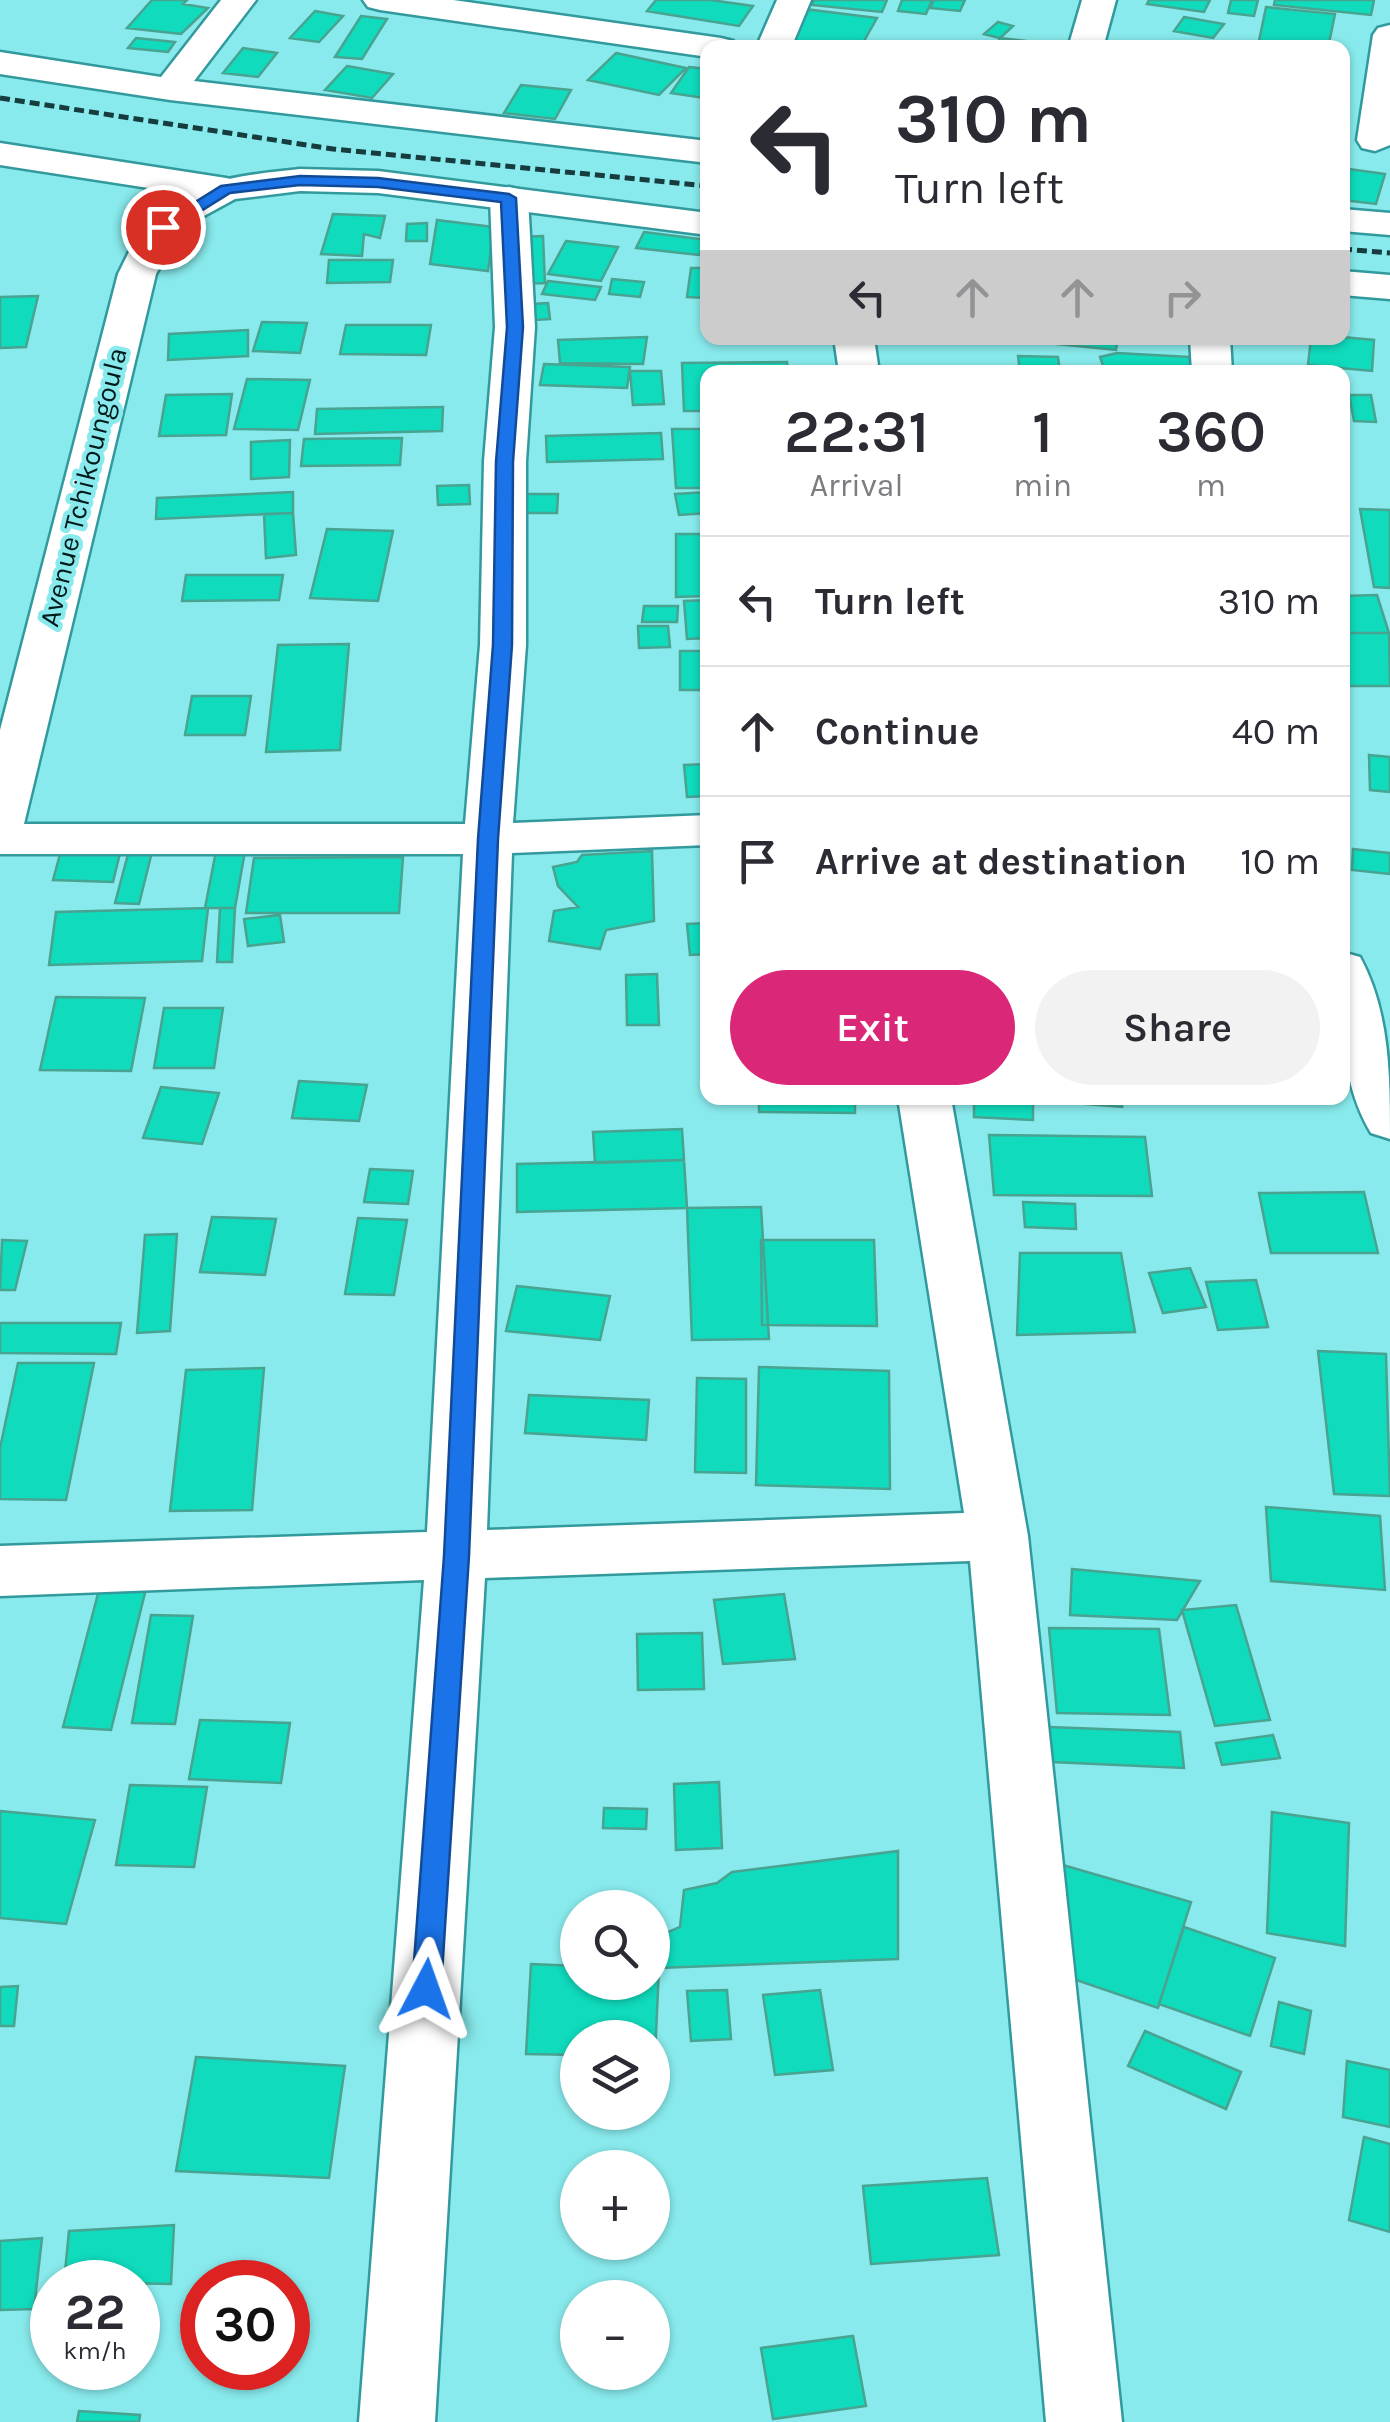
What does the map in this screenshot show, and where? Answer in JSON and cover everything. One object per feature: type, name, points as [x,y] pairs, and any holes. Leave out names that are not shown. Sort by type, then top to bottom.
[{"type":"street","points":[[170,89],[239,0]]},
{"type":"street","points":[[380,0],[507,8],[700,44]]},
{"type":"street","points":[[776,40],[794,0]]},
{"type":"street","points":[[1087,40],[1099,0]]},
{"type":"street","points":[[1369,139],[1390,36]]},
{"type":"street","points":[[0,64],[170,89],[700,151]]},
{"type":"street","points":[[0,154],[226,189],[300,180],[378,182],[700,223]]},
{"type":"street","name":"Avenue Tchikoungoula","points":[[0,824],[137,274],[163,227],[226,189]]},
{"type":"street","points":[[397,2422],[456,1556],[488,839],[503,645],[505,462],[515,327],[509,198]]},
{"type":"street","points":[[1350,221],[1390,224]]},
{"type":"street","points":[[1350,284],[1390,286]]},
{"type":"street","points":[[0,838],[488,839],[700,830]]},
{"type":"street","points":[[1350,994],[1390,1120]]},
{"type":"street","points":[[926,1105],[998,1536],[1084,2422]]},
{"type":"street","points":[[0,1571],[998,1536]]},
{"type":"building","points":[[152,0],[187,0],[183,4],[208,8],[181,34],[127,28]]},
{"type":"building","points":[[656,0],[711,0],[753,6],[739,26],[647,11]]},
{"type":"building","points":[[814,0],[887,0],[882,12],[812,5]]},
{"type":"building","points":[[902,0],[932,0],[926,14],[898,11]]},
{"type":"building","points":[[934,0],[965,0],[960,11],[930,8]]},
{"type":"building","points":[[1149,0],[1210,0],[1204,12],[1147,4]]},
{"type":"building","points":[[1231,0],[1258,0],[1254,16],[1228,13]]},
{"type":"building","points":[[1275,0],[1374,0],[1371,15],[1274,5]]},
{"type":"building","points":[[1266,7],[1335,14],[1330,40],[1259,40]]},
{"type":"building","points":[[805,9],[877,18],[865,40],[787,40]]},
{"type":"building","points":[[315,11],[343,16],[319,42],[290,38]]},
{"type":"building","points":[[361,16],[387,19],[362,59],[335,57]]},
{"type":"building","points":[[1184,17],[1224,24],[1213,38],[1174,31]]},
{"type":"building","points":[[998,22],[1013,26],[1000,38],[984,34]]},
{"type":"building","points":[[136,38],[175,42],[168,52],[128,48]]},
{"type":"building","points":[[243,48],[277,53],[258,77],[223,73]]},
{"type":"building","points":[[616,53],[686,68],[659,95],[588,80]]},
{"type":"building","points":[[347,66],[393,74],[372,98],[325,90]]},
{"type":"building","points":[[689,67],[700,68],[700,97],[671,93]]},
{"type":"building","points":[[521,85],[571,90],[555,119],[504,113]]},
{"type":"building","points":[[1350,169],[1385,174],[1376,204],[1350,201]]},
{"type":"building","points":[[333,214],[385,216],[380,238],[364,234],[362,256],[321,254]]},
{"type":"building","points":[[437,220],[494,227],[488,271],[430,264]]},
{"type":"building","points":[[427,223],[427,241],[406,241],[407,224]]},
{"type":"building","points":[[644,232],[700,239],[699,255],[636,248]]},
{"type":"building","points":[[543,236],[545,283],[518,284],[517,237]]},
{"type":"building","points":[[566,241],[618,247],[601,281],[548,274]]},
{"type":"building","points":[[329,260],[393,260],[390,282],[327,283]]},
{"type":"building","points":[[691,268],[700,268],[700,298],[687,297]]},
{"type":"building","points":[[612,279],[644,282],[640,297],[609,294]]},
{"type":"building","points":[[548,281],[601,287],[595,300],[542,294]]},
{"type":"building","points":[[38,296],[26,347],[0,348],[0,297]]},
{"type":"building","points":[[548,303],[550,319],[534,320],[532,304]]},
{"type":"building","points":[[262,322],[307,323],[300,353],[253,351]]},
{"type":"building","points":[[346,325],[431,325],[426,355],[340,354]]},
{"type":"building","points":[[248,330],[248,356],[168,360],[169,334]]},
{"type":"building","points":[[647,337],[643,364],[560,363],[558,340]]},
{"type":"building","points":[[1350,338],[1374,340],[1372,371],[1350,369],[1350,365],[1308,365],[1310,345],[1350,345]]},
{"type":"building","points":[[1065,345],[1117,345],[1116,350]]},
{"type":"building","points":[[1117,353],[1189,357],[1191,365],[1103,365],[1100,357]]},
{"type":"building","points":[[1018,356],[1058,357],[1059,365],[1019,365]]},
{"type":"building","points":[[682,363],[787,365],[700,365],[700,411],[684,411]]},
{"type":"building","points":[[544,364],[630,367],[627,388],[540,385]]},
{"type":"building","points":[[630,371],[661,371],[664,404],[633,405]]},
{"type":"building","points":[[247,379],[310,380],[298,430],[234,429]]},
{"type":"building","points":[[232,394],[226,435],[159,436],[166,395]]},
{"type":"building","points":[[1350,395],[1371,395],[1376,422],[1354,421]]},
{"type":"building","points":[[443,407],[442,431],[315,434],[317,409]]},
{"type":"building","points":[[672,429],[700,429],[700,488],[676,488]]},
{"type":"building","points":[[661,433],[663,459],[547,462],[546,436]]},
{"type":"building","points":[[402,438],[400,465],[301,466],[304,439]]},
{"type":"building","points":[[290,440],[289,477],[251,479],[251,442]]},
{"type":"building","points":[[469,485],[470,504],[438,505],[437,486]]},
{"type":"building","points":[[293,492],[293,513],[156,519],[157,498]]},
{"type":"building","points":[[700,492],[700,514],[679,515],[675,494]]},
{"type":"building","points":[[526,494],[558,494],[557,513],[526,513]]},
{"type":"building","points":[[1360,509],[1390,510],[1390,588],[1374,587]]},
{"type":"building","points":[[293,513],[296,555],[266,558],[264,514]]},
{"type":"building","points":[[327,529],[393,531],[378,601],[310,598]]},
{"type":"building","points":[[676,534],[700,534],[700,596],[676,597]]},
{"type":"building","points":[[186,575],[283,575],[279,600],[182,601]]},
{"type":"building","points":[[1377,595],[1389,633],[1350,633],[1350,596]]},
{"type":"building","points":[[700,600],[700,638],[687,639],[684,601]]},
{"type":"building","points":[[644,606],[678,606],[677,622],[642,622]]},
{"type":"building","points":[[638,626],[668,626],[670,647],[639,648]]},
{"type":"building","points":[[1350,633],[1389,633],[1390,686],[1350,686]]},
{"type":"building","points":[[349,644],[340,750],[266,752],[278,645]]},
{"type":"building","points":[[680,651],[700,651],[700,690],[680,690]]},
{"type":"building","points":[[192,696],[251,696],[245,735],[185,735]]},
{"type":"building","points":[[1369,755],[1390,757],[1390,792],[1370,790]]},
{"type":"building","points":[[700,764],[700,796],[687,797],[684,765]]},
{"type":"building","points":[[131,843],[154,844],[139,904],[115,903]]},
{"type":"building","points":[[62,847],[121,849],[113,882],[53,880]]},
{"type":"building","points":[[1353,849],[1390,853],[1390,874],[1352,870]]},
{"type":"building","points":[[216,851],[245,851],[235,908],[205,908]]},
{"type":"building","points":[[652,851],[654,921],[606,930],[600,949],[549,941],[554,911],[578,907],[558,886],[553,867],[577,862],[582,855]]},
{"type":"building","points":[[403,857],[399,913],[246,913],[254,858]]},
{"type":"building","points":[[208,908],[202,961],[49,965],[56,912]]},
{"type":"building","points":[[220,908],[235,908],[232,962],[217,962]]},
{"type":"building","points":[[280,915],[284,942],[248,946],[244,919]]},
{"type":"building","points":[[700,923],[700,954],[690,955],[687,924]]},
{"type":"building","points":[[657,974],[659,1025],[627,1025],[626,975]]},
{"type":"building","points":[[56,997],[145,998],[131,1071],[40,1070]]},
{"type":"building","points":[[164,1008],[223,1008],[214,1068],[154,1068]]},
{"type":"building","points":[[299,1081],[367,1085],[359,1121],[292,1118]]},
{"type":"building","points":[[161,1087],[219,1093],[202,1144],[143,1138]]},
{"type":"building","points":[[759,1105],[855,1105],[855,1113],[759,1112]]},
{"type":"building","points":[[974,1105],[1033,1105],[1033,1120],[974,1117]]},
{"type":"building","points":[[682,1129],[684,1160],[595,1163],[593,1132]]},
{"type":"building","points":[[989,1135],[1145,1137],[1152,1196],[994,1195]]},
{"type":"building","points":[[684,1160],[687,1208],[517,1212],[517,1164]]},
{"type":"building","points":[[370,1169],[413,1171],[408,1204],[364,1202]]},
{"type":"building","points":[[1364,1192],[1378,1253],[1271,1253],[1259,1193]]},
{"type":"building","points":[[1023,1202],[1075,1204],[1076,1229],[1025,1227]]},
{"type":"building","points":[[761,1207],[769,1339],[692,1340],[687,1208]]},
{"type":"building","points":[[212,1217],[276,1219],[265,1275],[200,1272]]},
{"type":"building","points":[[358,1218],[407,1220],[394,1295],[345,1294]]},
{"type":"building","points":[[177,1234],[170,1331],[137,1333],[145,1235]]},
{"type":"building","points":[[2,1240],[27,1241],[15,1290],[0,1290]]},
{"type":"building","points":[[761,1240],[874,1240],[877,1326],[762,1325]]},
{"type":"building","points":[[1020,1253],[1121,1253],[1135,1332],[1017,1335]]},
{"type":"building","points":[[1190,1268],[1206,1307],[1163,1313],[1149,1273]]},
{"type":"building","points":[[1256,1280],[1268,1327],[1218,1330],[1206,1282]]},
{"type":"building","points":[[517,1286],[610,1296],[600,1340],[506,1331]]},
{"type":"building","points":[[0,1323],[121,1323],[116,1354],[0,1353]]},
{"type":"building","points":[[1318,1351],[1386,1354],[1390,1496],[1334,1494]]},
{"type":"building","points":[[18,1363],[94,1363],[66,1500],[0,1499],[0,1448]]},
{"type":"building","points":[[759,1367],[889,1371],[890,1489],[756,1485]]},
{"type":"building","points":[[264,1368],[252,1510],[170,1511],[186,1370]]},
{"type":"building","points":[[697,1378],[746,1379],[746,1473],[695,1472]]},
{"type":"building","points":[[529,1395],[649,1400],[646,1440],[525,1433]]},
{"type":"building","points":[[1266,1507],[1380,1516],[1385,1590],[1271,1581]]},
{"type":"building","points":[[1072,1569],[1200,1581],[1177,1620],[1070,1615]]},
{"type":"building","points":[[100,1586],[146,1589],[111,1730],[63,1727]]},
{"type":"building","points":[[784,1594],[795,1659],[723,1664],[714,1600]]},
{"type":"building","points":[[1236,1605],[1270,1720],[1215,1726],[1182,1610]]},
{"type":"building","points":[[151,1615],[193,1616],[175,1724],[132,1723]]},
{"type":"building","points":[[1049,1628],[1159,1629],[1170,1715],[1057,1713]]},
{"type":"building","points":[[702,1633],[704,1689],[638,1690],[637,1634]]},
{"type":"building","points":[[200,1720],[290,1723],[281,1783],[189,1779]]},
{"type":"building","points":[[1049,1727],[1180,1732],[1184,1768],[1051,1762]]},
{"type":"building","points":[[1273,1735],[1280,1758],[1222,1765],[1216,1743]]},
{"type":"building","points":[[719,1782],[722,1848],[676,1850],[674,1784]]},
{"type":"building","points":[[130,1785],[207,1787],[194,1867],[116,1865]]},
{"type":"building","points":[[604,1808],[647,1809],[646,1829],[603,1828]]},
{"type":"building","points":[[0,1811],[95,1820],[66,1924],[0,1918]]},
{"type":"building","points":[[1272,1812],[1349,1823],[1345,1946],[1267,1933]]},
{"type":"building","points":[[898,1851],[898,1959],[670,1968],[670,1931],[680,1927],[684,1890],[717,1883],[732,1872]]},
{"type":"building","points":[[1049,1861],[1191,1902],[1158,2008],[1053,1972]]},
{"type":"building","points":[[1184,1927],[1275,1958],[1250,2036],[1159,2004]]},
{"type":"building","points":[[531,1964],[560,1965],[560,2000],[658,2000],[657,2020],[560,2020],[560,2055],[526,2054]]},
{"type":"building","points":[[18,1986],[14,2026],[0,2026],[0,1987]]},
{"type":"building","points":[[727,1990],[731,2039],[691,2041],[687,1991]]},
{"type":"building","points":[[820,1990],[833,2070],[775,2075],[763,1995]]},
{"type":"building","points":[[1279,2002],[1311,2011],[1304,2054],[1271,2046]]},
{"type":"building","points":[[1145,2031],[1241,2072],[1226,2109],[1128,2066]]},
{"type":"building","points":[[196,2057],[345,2066],[329,2178],[176,2171]]},
{"type":"building","points":[[1347,2061],[1390,2070],[1390,2127],[1343,2117]]},
{"type":"building","points":[[1364,2137],[1390,2144],[1390,2232],[1349,2220]]},
{"type":"building","points":[[987,2178],[999,2255],[871,2264],[863,2186]]},
{"type":"building","points":[[174,2225],[171,2284],[160,2284],[160,2260],[66,2260],[69,2231]]},
{"type":"building","points":[[42,2238],[40,2260],[30,2260],[30,2309],[0,2310],[0,2241]]},
{"type":"building","points":[[853,2336],[866,2406],[773,2419],[761,2348]]},
{"type":"building","points":[[79,2411],[140,2415],[139,2422],[77,2422]]},
{"type":"railway","points":[[0,98],[333,149],[700,185]]},
{"type":"railway","points":[[1350,250],[1390,253]]},
{"type":"route","points":[[163,227],[226,189],[300,180],[378,182],[509,198],[515,327],[505,462],[503,645],[488,839],[456,1556],[426,1989]]}]
